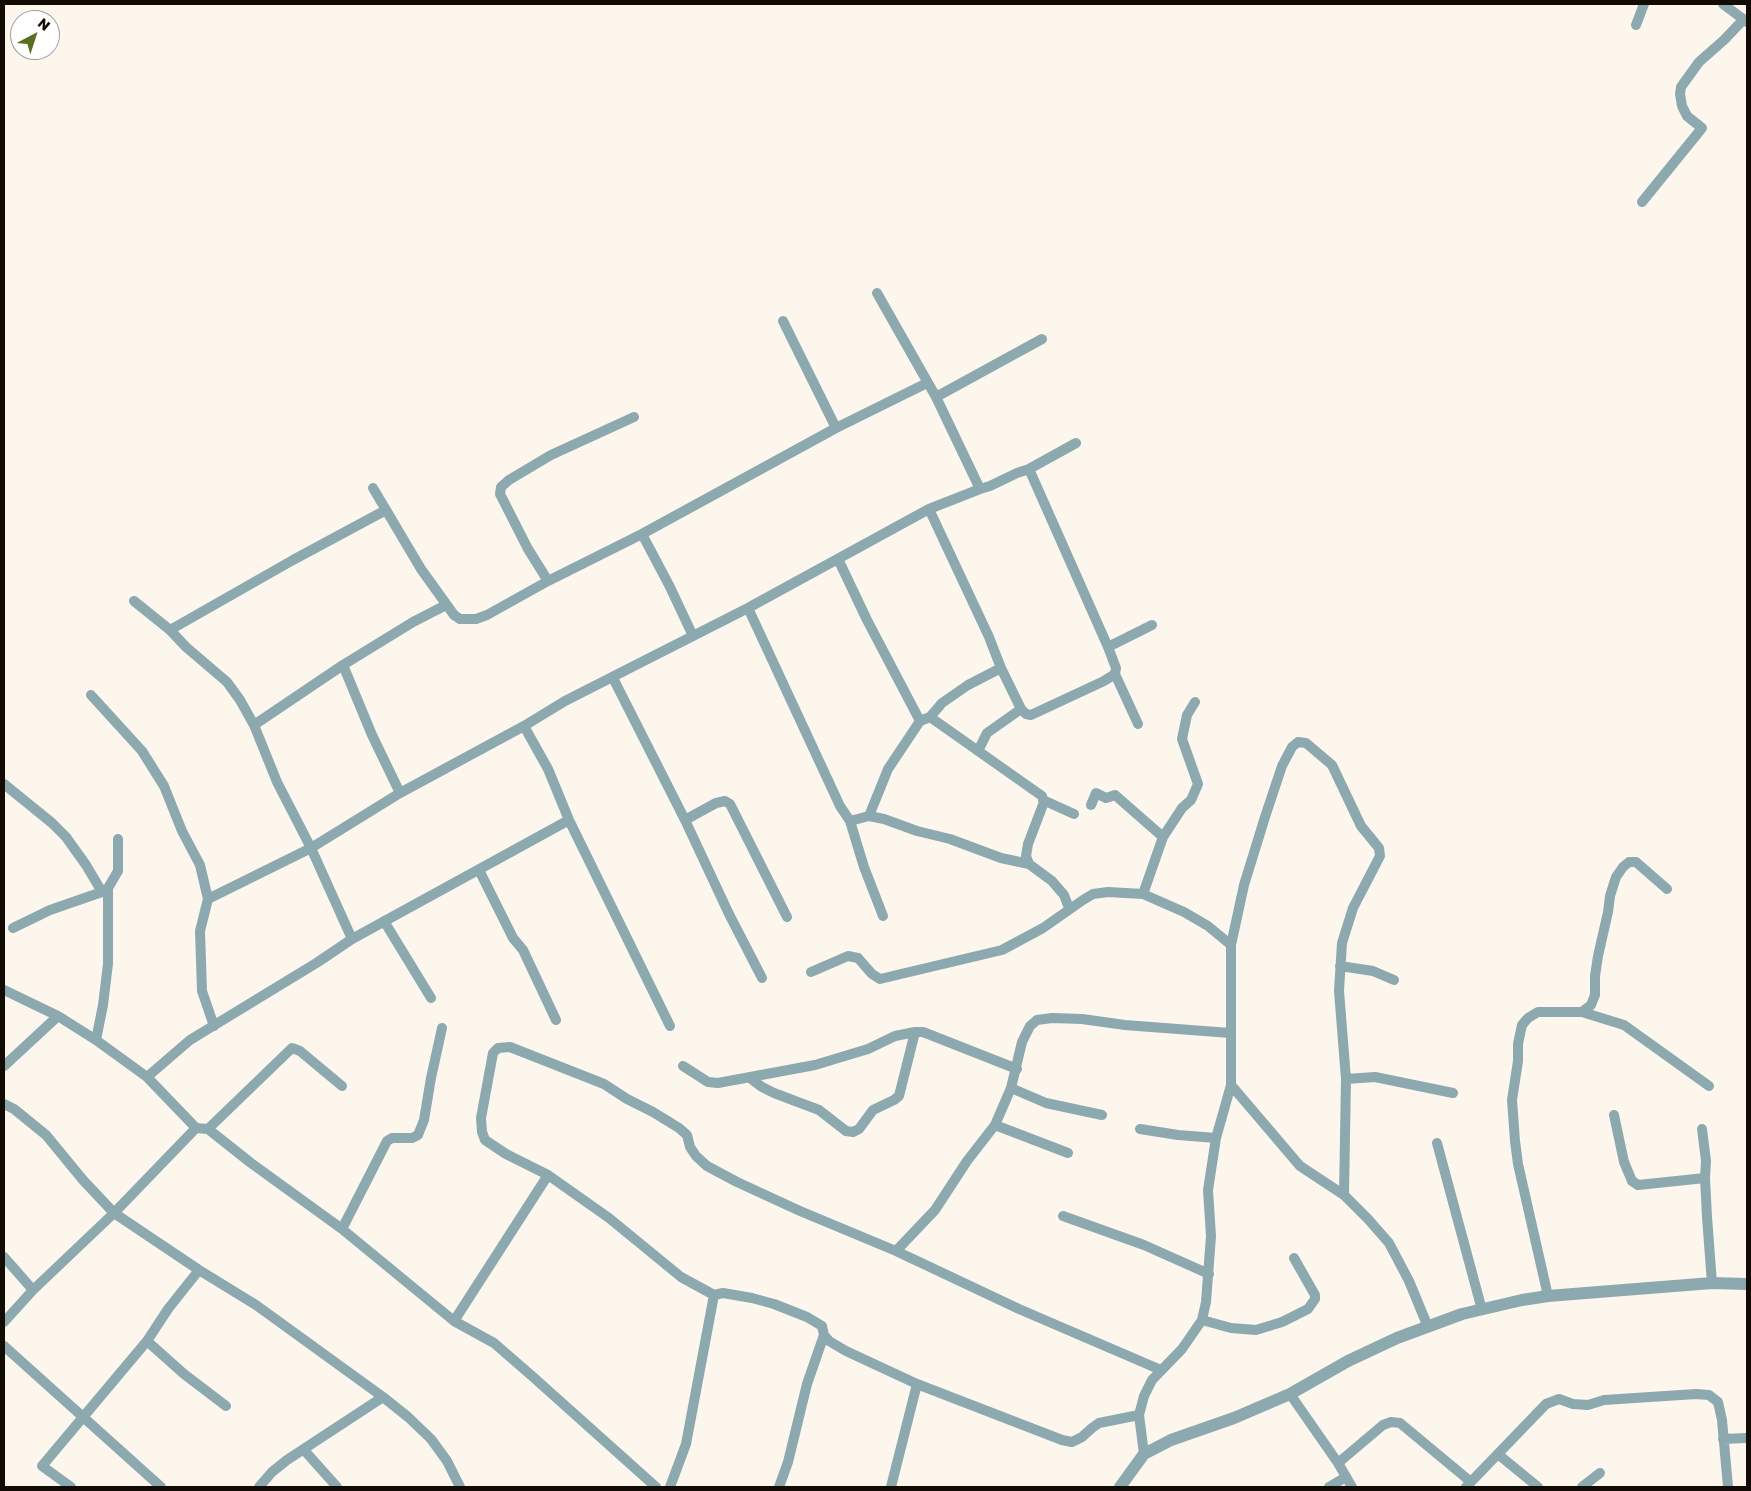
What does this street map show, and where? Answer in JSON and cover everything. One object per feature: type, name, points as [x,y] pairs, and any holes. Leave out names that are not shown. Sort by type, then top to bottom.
[{"type":"street","points":[[1636,25],[1644,4]]},
{"type":"street","points":[[1642,202],[1702,128],[1687,116],[1682,106],[1681,87],[1699,62],[1745,20],[1723,4]]},
{"type":"street","points":[[877,293],[936,398],[980,488]]},
{"type":"street","points":[[783,321],[836,428]]},
{"type":"street","points":[[936,398],[1042,339]]},
{"type":"street","points":[[373,488],[446,605],[460,619],[476,619],[642,534],[836,428],[927,383]]},
{"type":"street","points":[[548,581],[528,549],[500,494],[501,487],[509,480],[551,455],[634,417]]},
{"type":"street","points":[[208,899],[311,848],[400,793],[524,726],[565,701],[614,678],[748,608],[929,509],[1029,469],[1076,443]]},
{"type":"street","points":[[1029,469],[1108,647],[1116,668],[1115,674],[1138,724]]},
{"type":"street","points":[[929,509],[989,637],[1020,710],[1031,715],[1115,674]]},
{"type":"street","points":[[170,630],[386,510]]},
{"type":"street","points":[[642,534],[693,636]]},
{"type":"street","points":[[838,559],[867,620],[925,719],[978,751],[1038,791],[1042,796],[1043,800],[1028,844],[1026,856],[1029,864]]},
{"type":"street","points":[[134,601],[170,630],[186,647],[227,682],[240,700],[254,725],[277,782],[311,848],[352,939]]},
{"type":"street","points":[[254,725],[343,665],[413,622],[446,605]]},
{"type":"street","points":[[748,608],[840,806],[850,821],[864,867],[883,916]]},
{"type":"street","points":[[1108,647],[1152,625]]},
{"type":"street","points":[[343,665],[372,735],[400,793]]},
{"type":"street","points":[[868,816],[888,769],[925,719],[942,703],[963,688],[1001,668]]},
{"type":"street","points":[[614,678],[762,978]]},
{"type":"street","points":[[91,696],[142,751],[164,786],[182,830],[200,865],[208,899],[200,931],[202,991],[214,1026]]},
{"type":"street","points":[[1142,894],[1163,836],[1182,808],[1191,800],[1198,784],[1182,739],[1187,715],[1195,702]]},
{"type":"street","points":[[978,751],[988,733],[1020,710]]},
{"type":"street","points":[[524,726],[548,769],[569,820],[670,1026]]},
{"type":"street","points":[[1144,1454],[1139,1415],[1144,1396],[1152,1380],[1182,1349],[1202,1320],[1206,1302],[1211,1236],[1208,1190],[1216,1138],[1231,1085],[1231,945],[1254,850],[1282,766],[1292,747],[1298,742],[1306,743],[1332,765],[1361,826],[1379,848],[1380,856],[1353,908],[1342,943],[1339,991],[1346,1079],[1344,1195]]},
{"type":"street","points":[[4,784],[52,822],[66,837],[105,890],[108,964],[96,1040]]},
{"type":"street","points":[[1091,805],[1096,793],[1106,798],[1115,795],[1163,836]]},
{"type":"street","points":[[1043,800],[1074,814]]},
{"type":"street","points":[[685,820],[716,803],[724,801],[730,804],[787,917]]},
{"type":"street","points":[[850,821],[868,816],[884,819],[917,831],[950,839],[1001,858],[1029,864],[1052,881],[1064,895],[1069,908]]},
{"type":"street","points":[[147,1076],[190,1040],[352,939],[569,820]]},
{"type":"street","points":[[13,928],[50,910],[105,890],[118,870],[118,839]]},
{"type":"street","points":[[1582,1012],[1591,1005],[1595,995],[1595,976],[1600,942],[1616,877],[1629,862],[1636,862],[1667,889]]},
{"type":"street","points":[[478,870],[522,950],[556,1020]]},
{"type":"street","points":[[811,972],[848,956],[858,958],[872,974],[880,979],[1002,950],[1043,928],[1069,908],[1093,894],[1108,892],[1142,894],[1184,912],[1208,926],[1231,945]]},
{"type":"street","points":[[384,921],[431,998]]},
{"type":"street","points":[[1340,966],[1373,971],[1394,980]]},
{"type":"street","points":[[4,990],[58,1016],[147,1076],[196,1128],[208,1129],[342,1229],[454,1320],[494,1343],[656,1487]]},
{"type":"street","points":[[1548,1296],[1518,1164],[1515,1140],[1512,1100],[1522,1025],[1528,1018],[1538,1012],[1582,1012],[1624,1025],[1708,1086]]},
{"type":"street","points":[[4,1066],[58,1016]]},
{"type":"street","points":[[896,1251],[935,1210],[995,1125],[1011,1088],[1022,1042],[1030,1026],[1038,1020],[1082,1018],[1125,1025],[1230,1033]]},
{"type":"street","points":[[342,1229],[387,1141],[392,1138],[412,1138],[418,1135],[424,1120],[442,1028]]},
{"type":"street","points":[[750,1078],[768,1090],[819,1110],[846,1131],[853,1132],[859,1129],[873,1110],[899,1096],[915,1032]]},
{"type":"street","points":[[683,1066],[708,1082],[718,1083],[815,1065],[868,1049],[896,1036],[923,1032],[1016,1069]]},
{"type":"street","points":[[779,1487],[788,1462],[807,1384],[824,1336],[822,1326],[774,1304],[723,1293],[714,1295],[681,1277],[609,1218],[548,1174],[486,1140],[482,1132],[481,1118],[493,1053],[498,1048],[510,1047],[604,1084],[679,1128],[687,1135],[690,1147],[696,1156],[707,1166],[800,1211],[896,1251],[1019,1309],[1160,1370]]},
{"type":"street","points":[[208,1129],[292,1048],[300,1051],[342,1086]]},
{"type":"street","points":[[1346,1079],[1375,1077],[1453,1093]]},
{"type":"street","points":[[1231,1085],[1300,1166],[1344,1195],[1388,1243],[1409,1281],[1428,1327]]},
{"type":"street","points":[[1011,1088],[1046,1103],[1102,1115]]},
{"type":"street","points":[[4,1104],[14,1109],[46,1135],[83,1180],[114,1213],[199,1270],[256,1304],[408,1417],[431,1439],[447,1461],[460,1487]]},
{"type":"street","points":[[1614,1115],[1624,1162],[1632,1180],[1638,1184],[1705,1178]]},
{"type":"street","points":[[995,1125],[1068,1153]]},
{"type":"street","points":[[4,1322],[33,1290],[114,1213],[196,1128]]},
{"type":"street","points":[[1702,1128],[1706,1161],[1705,1178],[1712,1283]]},
{"type":"street","points":[[1140,1129],[1216,1138]]},
{"type":"street","points":[[1437,1143],[1482,1310]]},
{"type":"street","points":[[454,1320],[548,1174]]},
{"type":"street","points":[[1063,1216],[1144,1245],[1209,1274]]},
{"type":"street","points":[[4,1257],[33,1290]]},
{"type":"street","points":[[1202,1320],[1231,1328],[1256,1330],[1282,1322],[1308,1309],[1315,1300],[1316,1295],[1294,1258]]},
{"type":"street","points":[[71,1487],[42,1466],[147,1341],[168,1309],[199,1270]]},
{"type":"street","points":[[1120,1487],[1144,1454],[1171,1440],[1234,1418],[1290,1394],[1348,1361],[1397,1338],[1462,1314],[1548,1296],[1712,1283],[1747,1284]]},
{"type":"street","points":[[670,1487],[686,1444],[714,1295]]},
{"type":"street","points":[[824,1336],[846,1351],[917,1384],[1062,1440],[1072,1442],[1082,1437],[1099,1423],[1139,1415]]},
{"type":"street","points":[[147,1341],[184,1374],[226,1406]]},
{"type":"street","points":[[4,1346],[162,1487]]},
{"type":"street","points":[[891,1487],[917,1384]]},
{"type":"street","points":[[1290,1394],[1338,1463],[1352,1487]]},
{"type":"street","points":[[1338,1463],[1383,1425],[1391,1422],[1400,1423],[1469,1485],[1546,1404],[1559,1399],[1573,1404],[1588,1405],[1604,1400],[1696,1394],[1709,1395],[1718,1402],[1722,1420],[1728,1487]]},
{"type":"street","points":[[259,1487],[272,1472],[383,1397]]},
{"type":"street","points":[[1723,1439],[1747,1438]]},
{"type":"street","points":[[304,1450],[336,1487]]},
{"type":"street","points":[[1499,1455],[1538,1487]]},
{"type":"street","points":[[1582,1487],[1600,1473]]},
{"type":"street","points":[[1329,1487],[1346,1477]]}]
